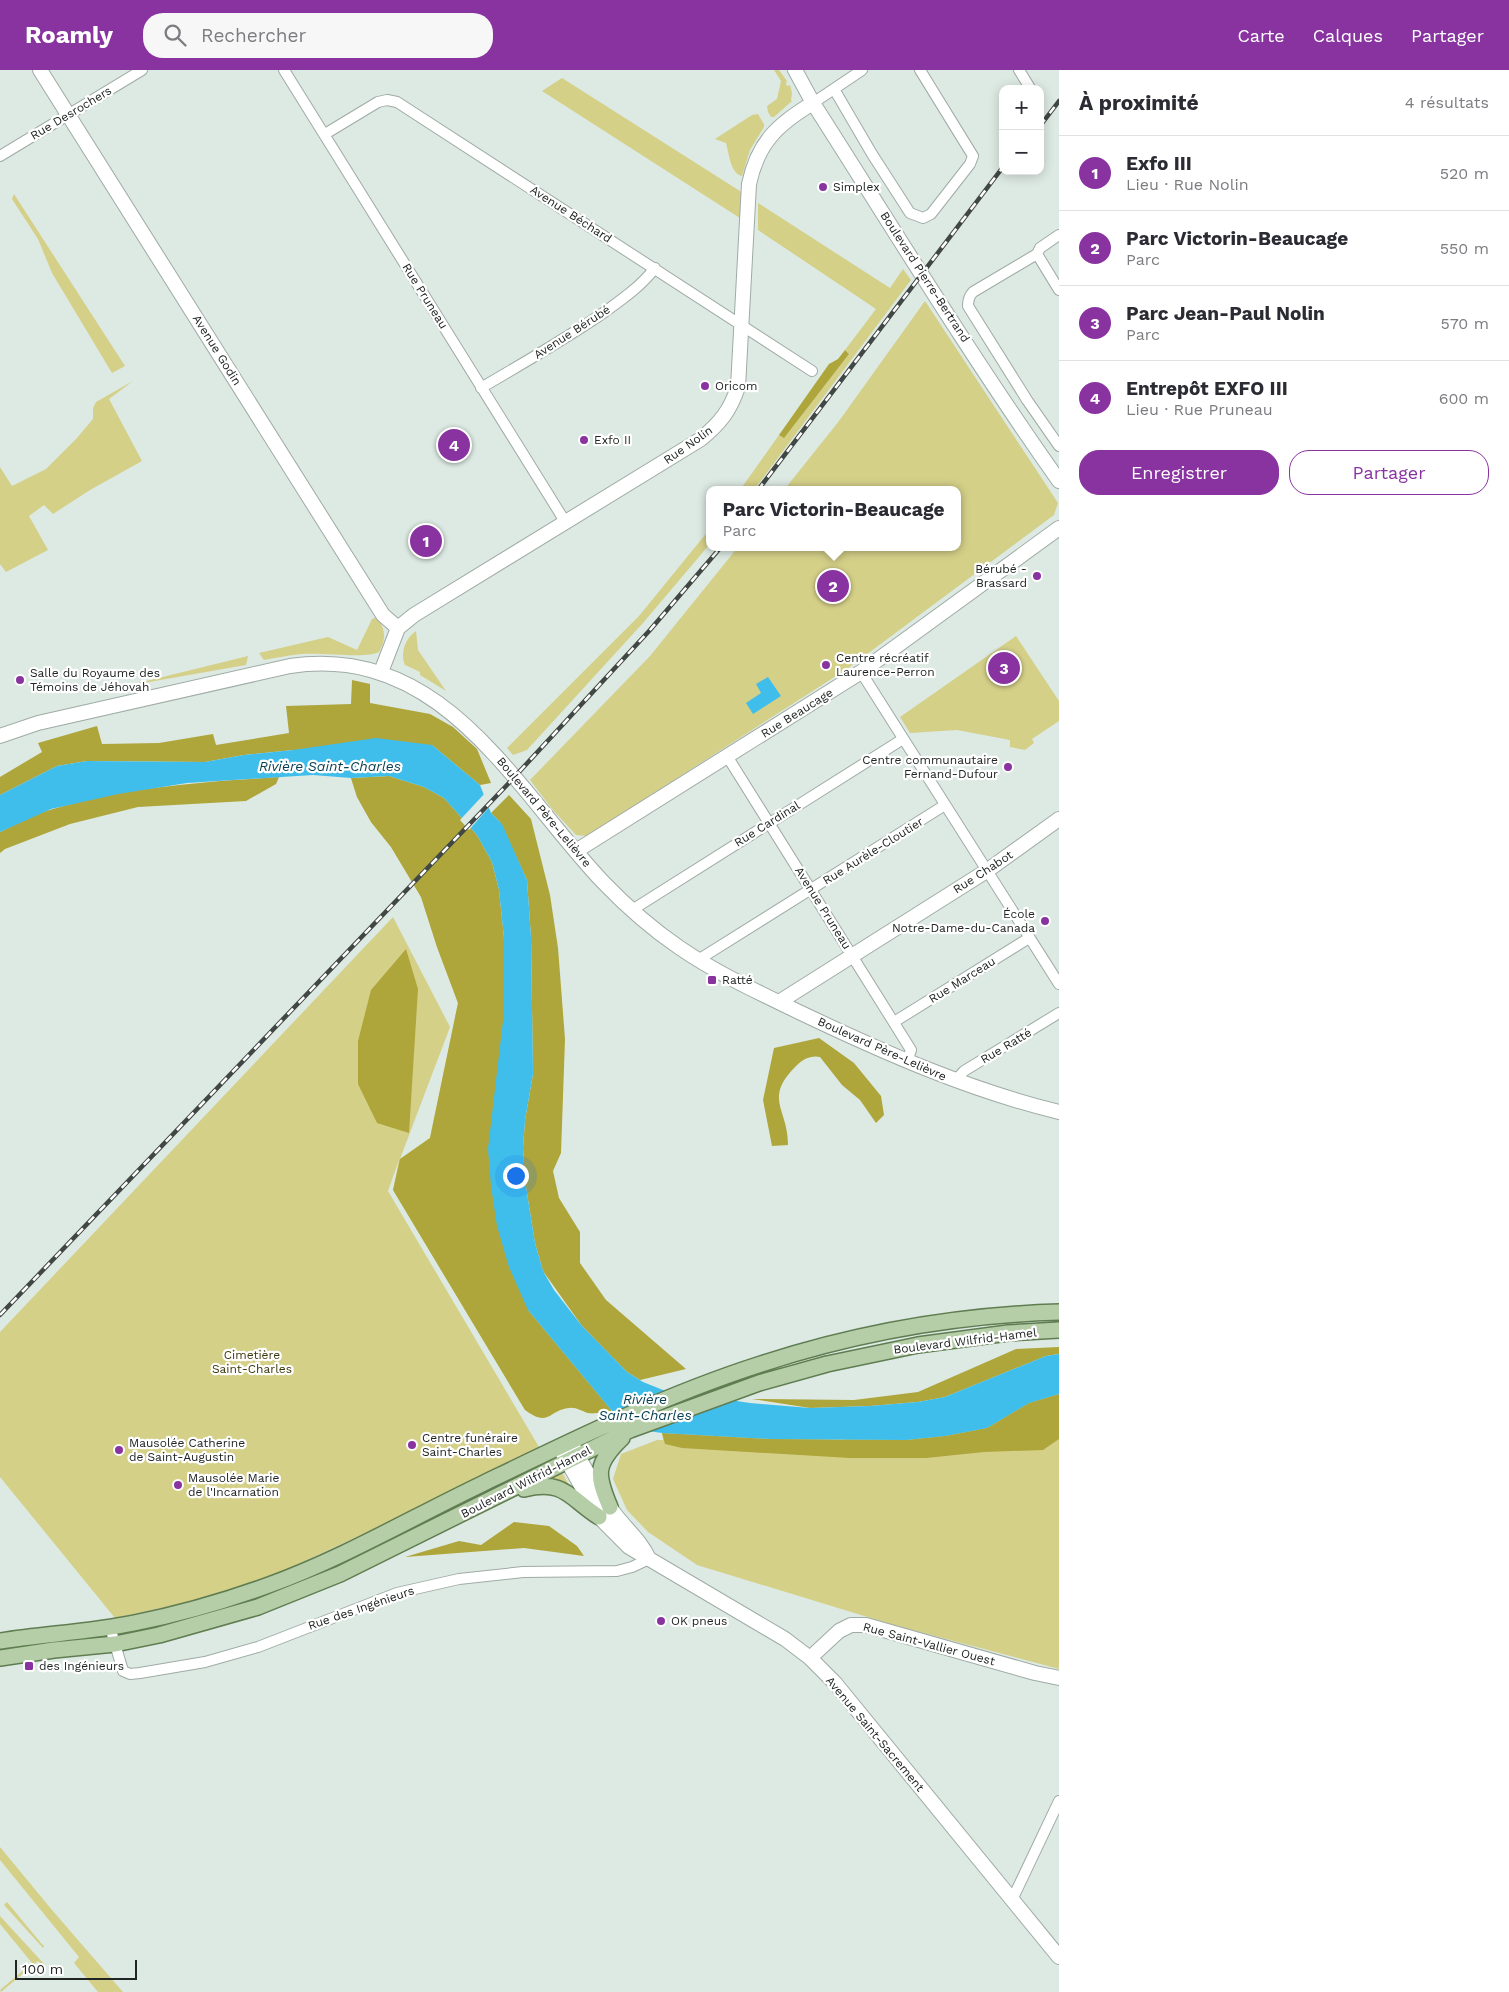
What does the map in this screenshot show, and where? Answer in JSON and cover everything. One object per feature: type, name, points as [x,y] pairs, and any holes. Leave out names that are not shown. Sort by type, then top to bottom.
[{"type":"main road","name":"Boulevard Wilfrid-Hamel","points":[[0,1641],[110,1627],[189,1611],[278,1582],[348,1551],[613,1421],[706,1384],[796,1354],[880,1334],[976,1319],[1059,1312]]},
{"type":"main road","name":"Boulevard Wilfrid-Hamel","points":[[0,1658],[114,1644],[191,1627],[291,1595],[340,1574],[630,1430],[724,1394],[790,1373],[918,1345],[1008,1333],[1059,1330]]},
{"type":"main road","points":[[492,1499],[536,1486],[549,1485],[568,1493],[588,1510],[605,1512],[600,1480],[603,1461],[610,1449],[630,1430]]},
{"type":"street","name":"Avenue Godin","points":[[40,70],[384,615],[398,628]]},
{"type":"street","name":"Rue Desrochers","points":[[0,156],[142,70]]},
{"type":"street","name":"Rue Pruneau","points":[[284,70],[566,523]]},
{"type":"street","name":"Boulevard Pierre-Bertrand","points":[[795,70],[813,103],[934,294],[1029,439],[1059,481]]},
{"type":"street","points":[[813,103],[862,70]]},
{"type":"street","name":"Boulevard Pierre-Bertrand","points":[[834,89],[910,214],[924,218],[931,214],[970,164],[973,156],[920,70]]},
{"type":"street","points":[[1019,70],[1028,85]]},
{"type":"street","name":"Avenue Béchard","points":[[325,134],[378,102],[387,100],[397,102],[812,371]]},
{"type":"street","name":"Rue Nolin","points":[[398,628],[414,615],[701,439],[721,422],[733,401],[738,387],[748,184],[752,167],[758,152],[774,130],[788,118],[813,103]]},
{"type":"street","points":[[1059,235],[1040,248],[1037,254],[1059,290]]},
{"type":"street","name":"Boulevard Pierre-Bertrand","points":[[1037,254],[973,292],[969,296],[968,306],[1027,400],[1059,446]]},
{"type":"street","name":"Avenue Bérubé","points":[[481,388],[584,326],[632,292],[646,280],[655,268]]},
{"type":"street","name":"Rue Beaucage","points":[[576,852],[861,672],[1059,528]]},
{"type":"street","points":[[381,672],[398,628]]},
{"type":"street","name":"Boulevard Père-Lelièvre","points":[[0,736],[38,722],[290,666],[322,664],[381,672],[424,694],[468,726],[511,772],[603,883],[666,938],[698,960],[734,980],[906,1062],[955,1081],[1059,1112]]},
{"type":"street","points":[[861,672],[1059,984]]},
{"type":"street","name":"Rue Cardinal","points":[[632,910],[903,739]]},
{"type":"street","name":"Avenue Pruneau","points":[[727,756],[911,1050],[906,1062]]},
{"type":"street","name":"Rue Aurèle-Cloutier","points":[[698,960],[945,805]]},
{"type":"street","name":"Rue Chabot","points":[[779,1002],[988,870],[1059,820]]},
{"type":"street","name":"Rue Marceau","points":[[894,1022],[1030,938]]},
{"type":"street","name":"Rue Ratté","points":[[955,1081],[962,1072],[1059,1013]]},
{"type":"street","name":"Avenue Saint-Sacrement","points":[[565,1444],[605,1512],[644,1548],[649,1559],[784,1639],[810,1658],[835,1683],[1059,1957]]},
{"type":"street","name":"Rue des Ingénieurs","points":[[110,1627],[123,1671],[130,1674],[140,1673],[205,1662],[249,1649],[349,1610],[406,1591],[459,1579],[523,1572],[617,1571],[632,1567],[649,1559]]},
{"type":"street","name":"Rue Saint-Vallier Ouest","points":[[810,1658],[839,1631],[851,1625],[866,1625],[1035,1673],[1059,1678]]},
{"type":"street","points":[[1012,1900],[1059,1801]]},
{"type":"green space","points":[[774,70],[779,70],[787,81],[787,86],[790,85],[792,101],[774,117],[771,117],[767,106],[777,99],[781,81]]},
{"type":"green space","points":[[562,78],[743,193],[743,220],[542,91]]},
{"type":"green space","points":[[758,114],[764,127],[750,150],[742,176],[732,167],[726,143],[715,139],[752,115]]},
{"type":"green space","points":[[14,194],[125,366],[112,373],[52,273],[38,239],[12,199]]},
{"type":"green space","points":[[758,203],[890,288],[903,269],[911,280],[757,486],[743,486],[779,435],[784,437],[849,354],[845,350],[876,309],[758,230]]},
{"type":"green space","points":[[925,301],[1058,503],[1054,515],[847,669],[587,836],[576,835],[552,809],[530,780],[650,656],[735,551],[961,551],[961,486],[787,486],[839,421]]},
{"type":"green space","points":[[133,381],[109,399],[142,461],[90,490],[53,514],[44,505],[29,516],[48,550],[6,572],[0,564],[0,467],[12,486],[46,469],[93,419],[93,408],[96,402]]},
{"type":"green space","points":[[706,534],[706,549],[643,623],[527,750],[513,755],[507,748],[639,616]]},
{"type":"green space","points":[[377,617],[382,626],[384,638],[379,652],[373,654],[302,654],[264,660],[259,653],[328,637],[357,650],[372,619]]},
{"type":"green space","points":[[416,631],[418,650],[446,691],[420,675],[420,672],[405,665],[403,656],[404,646]]},
{"type":"green space","points":[[1016,636],[1059,701],[1059,721],[1032,739],[1034,743],[1025,750],[1010,747],[1010,740],[957,730],[910,733],[900,717]]},
{"type":"green space","points":[[248,656],[246,665],[126,686]]},
{"type":"green space","name":"Cimetière Saint-Charles","points":[[351,778],[424,787],[528,1310],[612,1411],[588,1413],[569,1408],[562,1409],[544,1418],[539,1418],[525,1410],[393,1190],[399,1160],[388,1191],[539,1447],[464,1487],[290,1568],[225,1594],[115,1618],[0,1477],[0,1332],[393,917],[450,1027],[400,1159],[430,1138],[458,1003],[421,897],[391,847],[371,822],[357,797]]},
{"type":"green space","points":[[1059,1394],[1059,1669],[897,1626],[697,1565],[648,1532],[627,1510],[613,1479],[621,1454],[657,1440],[663,1440],[662,1433],[842,1440]]},
{"type":"green space","points":[[541,1462],[543,1465],[340,1567],[281,1592],[273,1593],[274,1589]]},
{"type":"green space","points":[[561,1471],[571,1488],[544,1480]]},
{"type":"green space","points":[[247,1600],[241,1605],[183,1623],[128,1633],[173,1623],[225,1605]]},
{"type":"green space","points":[[0,1847],[123,1992],[98,1992],[74,1963],[79,1957],[0,1860]]},
{"type":"green space","points":[[7,1902],[44,1946],[43,1948],[4,1905]]},
{"type":"green space","points":[[0,1916],[45,1965],[43,1966],[38,1961],[1,1992],[0,1990],[32,1963],[0,1924]]},
{"type":"shaded area","points":[[845,350],[849,354],[784,438],[779,435],[829,364],[838,359]]},
{"type":"shaded area","points":[[352,680],[370,684],[370,703],[430,714],[453,727],[477,749],[491,783],[480,785],[432,745],[293,750],[244,755],[205,762],[87,761],[57,766],[0,795],[0,777],[42,752],[38,743],[97,726],[102,744],[159,743],[213,734],[216,745],[289,733],[286,706],[351,704]]},
{"type":"shaded area","points":[[389,776],[424,787],[444,798],[477,835],[492,862],[499,890],[504,938],[504,1012],[528,1310],[612,1411],[588,1413],[569,1408],[562,1409],[544,1418],[539,1418],[525,1410],[393,1190],[400,1159],[430,1138],[458,1003],[421,897],[391,847],[371,822],[357,797],[351,778]]},
{"type":"shaded area","points":[[279,777],[276,784],[246,801],[138,807],[70,824],[5,849],[0,853],[0,832],[33,816],[53,809],[109,795],[165,787]]},
{"type":"shaded area","points":[[509,795],[531,819],[550,895],[558,948],[565,1039],[561,1153],[553,1171],[559,1198],[580,1232],[580,1263],[606,1300],[686,1369],[640,1380],[627,1372],[582,1326],[543,1271],[535,1243],[525,1181],[523,1148],[525,1120],[533,1074],[531,937],[527,880],[500,822],[491,813]]},
{"type":"shaded area","points":[[406,949],[418,989],[409,1133],[377,1123],[358,1084],[358,1041],[371,990]]},
{"type":"shaded area","points":[[819,1038],[854,1063],[881,1096],[884,1115],[876,1123],[860,1100],[842,1085],[820,1057],[810,1057],[796,1066],[786,1077],[781,1087],[779,1096],[788,1145],[772,1146],[763,1100],[774,1048]]},
{"type":"shaded area","points":[[1059,1347],[1059,1354],[1046,1356],[945,1397],[918,1402],[810,1408],[752,1399],[854,1400],[918,1392],[1016,1349]]},
{"type":"shaded area","points":[[1059,1394],[1059,1439],[1043,1450],[984,1452],[926,1458],[850,1458],[682,1448],[665,1444],[662,1433],[770,1439],[906,1440],[945,1436],[987,1428],[1029,1403]]},
{"type":"shaded area","points":[[514,1522],[549,1526],[577,1546],[584,1556],[524,1548],[405,1557],[459,1541],[481,1545]]},
{"type":"water","points":[[768,677],[781,696],[753,714],[746,703],[761,693],[756,684]]},
{"type":"water","name":"Rivière Saint-Charles","points":[[376,738],[432,745],[480,785],[491,813],[502,824],[527,880],[531,937],[533,1074],[525,1120],[523,1148],[525,1181],[535,1243],[543,1271],[554,1290],[582,1326],[627,1372],[643,1382],[663,1390],[750,1403],[810,1408],[870,1406],[918,1402],[945,1397],[1046,1356],[1059,1354],[1059,1394],[1029,1403],[987,1428],[945,1436],[906,1440],[770,1439],[662,1433],[635,1429],[612,1411],[528,1310],[509,1267],[497,1226],[488,1149],[504,1012],[504,938],[499,890],[492,862],[477,835],[444,798],[424,787],[389,776],[351,778],[313,775],[187,783],[118,794],[51,809],[0,832],[0,795],[57,766],[87,761],[205,762],[244,755]]},
{"type":"pier","points":[[486,792],[491,805],[469,830],[460,820]]},
{"type":"railway","points":[[1044,121],[1059,101]]},
{"type":"railway","points":[[761,486],[999,172]]},
{"type":"railway","points":[[0,1315],[507,785],[650,630],[718,551]]},
{"type":"place","name":"Simplex","points":[[823,187]]},
{"type":"place","name":"Oricom","points":[[705,386]]},
{"type":"place","name":"Exfo II","points":[[584,440]]},
{"type":"place","name":"Entrepôt EXFO III","points":[[454,445]]},
{"type":"place","name":"Exfo III","points":[[426,541]]},
{"type":"place","name":"Bérubé - Brassard","points":[[1037,576]]},
{"type":"place","name":"Parc Victorin-Beaucage","points":[[833,586]]},
{"type":"place","name":"Centre récréatif Laurence-Perron","points":[[826,665]]},
{"type":"place","name":"Parc Jean-Paul Nolin","points":[[1004,668]]},
{"type":"place","name":"Salle du Royaume des Témoins de Jéhovah","points":[[20,680]]},
{"type":"place","name":"Centre communautaire Fernand-Dufour","points":[[1008,767]]},
{"type":"place","name":"École Notre-Dame-du-Canada","points":[[1045,921]]},
{"type":"place","name":"Ratté","points":[[712,980]]},
{"type":"place","name":"Centre funéraire Saint-Charles","points":[[412,1445]]},
{"type":"place","name":"Mausolée Catherine de Saint-Augustin","points":[[119,1450]]},
{"type":"place","name":"Mausolée Marie de l'Incarnation","points":[[178,1485]]},
{"type":"place","name":"OK pneus","points":[[661,1621]]},
{"type":"place","name":"des Ingénieurs","points":[[29,1666]]}]
